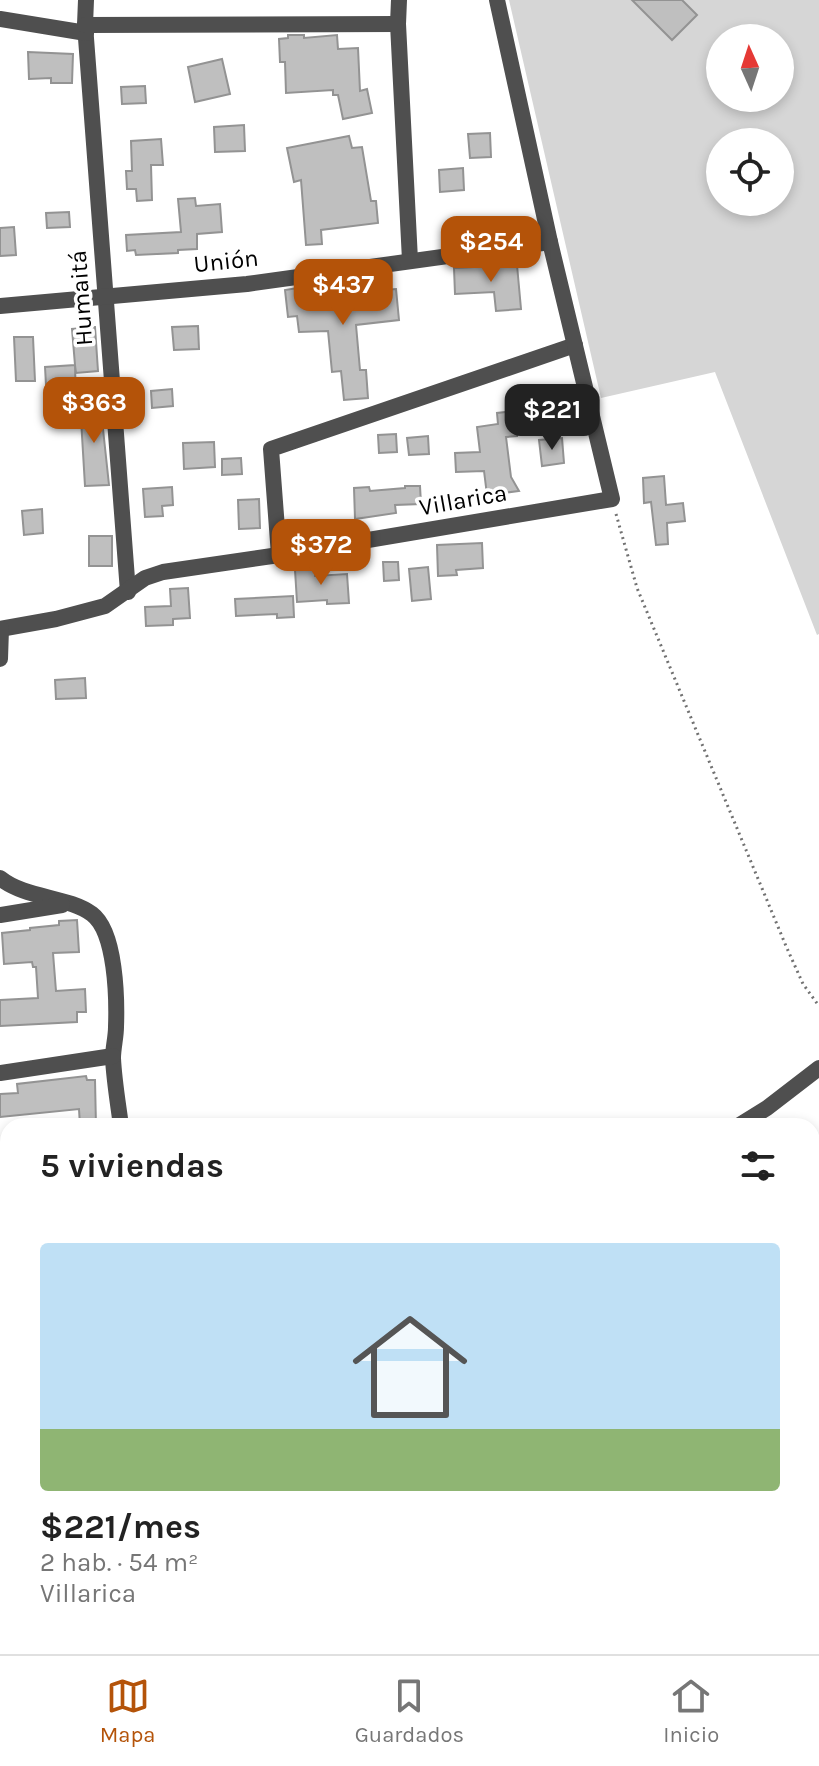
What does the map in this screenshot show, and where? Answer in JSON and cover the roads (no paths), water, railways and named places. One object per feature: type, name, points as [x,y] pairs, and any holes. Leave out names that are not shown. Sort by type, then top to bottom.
[{"type":"street","name":"Humaitá","points":[[86,0],[85,29],[128,592]]},
{"type":"street","points":[[399,0],[410,260]]},
{"type":"street","points":[[279,555],[271,449],[575,345],[497,0]]},
{"type":"street","points":[[0,19],[85,29],[398,24]]},
{"type":"street","name":"Unión","points":[[0,306],[247,284],[550,242]]},
{"type":"street","name":"Villarica","points":[[0,629],[105,606],[145,578],[163,572],[612,499],[575,345]]},
{"type":"street","points":[[0,629],[0,659]]},
{"type":"street","points":[[0,878],[32,894],[92,913],[99,921],[108,944],[116,990],[113,1056],[120,1118]]},
{"type":"street","points":[[0,915],[68,904]]},
{"type":"street","points":[[0,1073],[113,1056]]},
{"type":"street","points":[[749,1118],[819,1068]]}]
